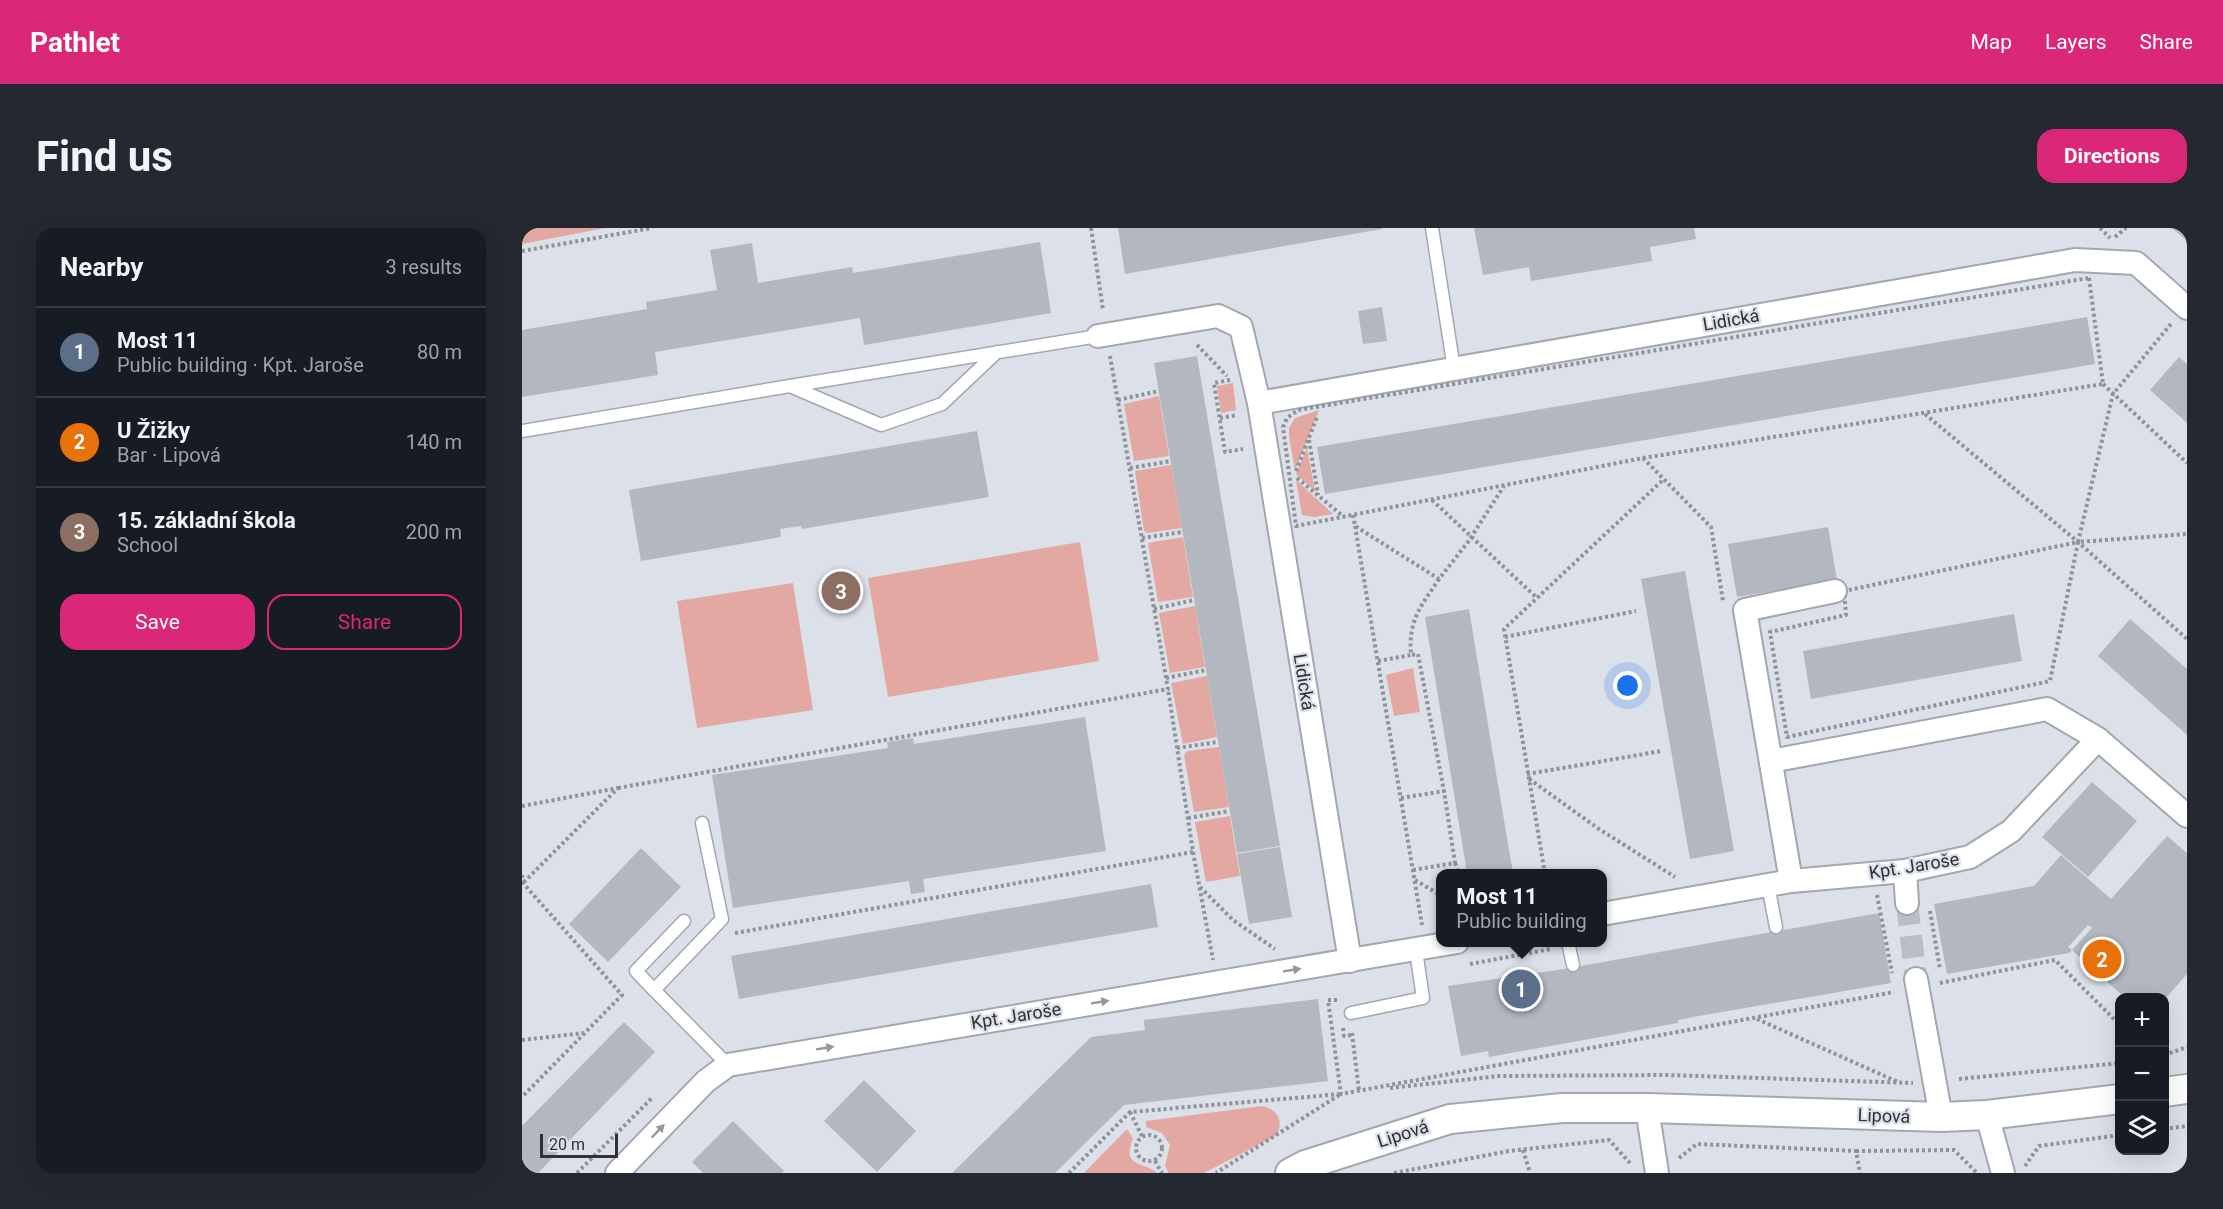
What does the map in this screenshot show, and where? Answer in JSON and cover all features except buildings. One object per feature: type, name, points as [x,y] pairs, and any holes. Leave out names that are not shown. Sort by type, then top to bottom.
[{"type":"street","name":"Lidická","points":[[1252,409],[1454,369],[2075,260],[2136,263],[2180,314]]},
{"type":"street","name":"Lidická","points":[[1103,335],[1218,316],[1241,327],[1252,409],[1350,961]]},
{"type":"street","points":[[1791,881],[1745,610],[1835,591]]},
{"type":"street","points":[[1771,761],[2047,709],[2098,739],[2187,816]]},
{"type":"street","name":"Kpt. Jaroše","points":[[1607,913],[1791,881],[1905,871],[1970,857],[2011,831],[2098,739]]},
{"type":"street","points":[[1905,871],[1906,903]]},
{"type":"street","name":"Kpt. Jaroše","points":[[617,1173],[706,1081],[728,1065],[1436,947]]},
{"type":"street","points":[[1916,979],[1941,1117]]},
{"type":"street","points":[[2169,1091],[2187,1089]]},
{"type":"street","name":"Lipová","points":[[1302,1170],[1450,1119],[1562,1108],[1647,1108],[1941,1117],[1987,1115],[2115,1100]]},
{"type":"street","points":[[1647,1108],[1657,1169]]},
{"type":"street","points":[[1987,1115],[2002,1173]]},
{"type":"lane","points":[[1432,228],[1454,369]]},
{"type":"lane","points":[[522,431],[1103,335]]},
{"type":"lane","points":[[790,386],[881,425],[942,404],[997,352]]},
{"type":"lane","points":[[654,990],[722,919],[702,823]]},
{"type":"lane","points":[[1768,885],[1776,927]]},
{"type":"lane","points":[[684,921],[636,971],[728,1065]]},
{"type":"lane","points":[[1569,947],[1573,965]]},
{"type":"lane","points":[[1344,1013],[1423,998],[1416,951]]},
{"type":"path","points":[[522,251],[652,228]]},
{"type":"path","points":[[1091,228],[1103,335],[1130,468],[1214,967]]},
{"type":"path","points":[[2100,228],[2112,240],[2126,228]]},
{"type":"path","points":[[2089,278],[2103,384],[2187,463]]},
{"type":"path","points":[[2100,278],[1322,405],[1298,410],[1287,417],[1283,427],[1296,526],[1643,458],[2103,384]]},
{"type":"path","points":[[2180,314],[2113,394],[2078,542],[2050,681],[1787,737],[1770,632],[1846,615],[1844,591],[2078,542],[2187,534]]},
{"type":"path","points":[[1195,343],[1230,380]]},
{"type":"path","points":[[1239,379],[1214,383],[1226,452],[1250,448]]},
{"type":"path","points":[[1118,400],[1159,391]]},
{"type":"path","points":[[1291,483],[1322,405]]},
{"type":"path","points":[[1220,418],[1252,409]]},
{"type":"path","points":[[1924,414],[2078,542],[2187,639]]},
{"type":"path","points":[[1309,439],[1318,495]]},
{"type":"path","points":[[1643,458],[1712,527],[1724,609]]},
{"type":"path","points":[[1130,468],[1170,460]]},
{"type":"path","points":[[1290,472],[1344,517]]},
{"type":"path","points":[[1544,869],[1504,629],[1664,479]]},
{"type":"path","points":[[1412,655],[1413,621],[1418,610],[1504,485]]},
{"type":"path","points":[[1431,500],[1537,598]]},
{"type":"path","points":[[1353,515],[1423,929]]},
{"type":"path","points":[[1355,526],[1439,579]]},
{"type":"path","points":[[1142,538],[1182,532]]},
{"type":"path","points":[[1154,609],[1194,600]]},
{"type":"path","points":[[1505,637],[1636,610]]},
{"type":"path","points":[[1378,661],[1418,654],[1457,869]]},
{"type":"path","points":[[1166,678],[1206,670]]},
{"type":"path","points":[[522,806],[1168,689]]},
{"type":"path","points":[[1177,748],[1218,742]]},
{"type":"path","points":[[1528,776],[1662,752]]},
{"type":"path","points":[[1528,776],[1599,829],[1685,883]]},
{"type":"path","points":[[522,883],[618,788]]},
{"type":"path","points":[[1401,798],[1444,791]]},
{"type":"path","points":[[1188,818],[1229,811]]},
{"type":"path","points":[[733,933],[1193,852]]},
{"type":"path","points":[[1413,870],[1455,863]]},
{"type":"path","points":[[1872,873],[1896,1000]]},
{"type":"path","points":[[522,875],[522,883],[622,995]]},
{"type":"path","points":[[1415,879],[1436,892]]},
{"type":"path","points":[[1199,886],[1244,929],[1281,952]]},
{"type":"path","points":[[1930,909],[1943,989]]},
{"type":"path","points":[[2055,960],[2115,1020]]},
{"type":"path","points":[[522,1097],[622,995],[632,994]]},
{"type":"path","points":[[1341,1094],[1328,1000],[1340,1000],[1353,1035],[1359,1091]]},
{"type":"path","points":[[1344,1013],[1344,1036],[1353,1035]]},
{"type":"path","points":[[1069,1173],[1130,1112],[1341,1094],[1757,1019],[1900,1082]]},
{"type":"path","points":[[522,1040],[585,1033]]},
{"type":"path","points":[[2169,1053],[2187,1047]]},
{"type":"path","points":[[1953,1080],[2115,1064]]},
{"type":"path","points":[[1359,1091],[1499,1076],[1667,1075],[1913,1083],[1912,1072]]},
{"type":"path","points":[[578,1173],[660,1090]]},
{"type":"path","points":[[1216,1173],[1341,1094]]},
{"type":"path","points":[[1130,1112],[1142,1136]]},
{"type":"path","points":[[2169,1128],[2187,1126]]},
{"type":"path","points":[[1142,1136],[1155,1136],[1161,1142],[1161,1155],[1155,1161],[1146,1162],[1138,1156],[1136,1148],[1142,1136]]},
{"type":"path","points":[[2025,1166],[2039,1146],[2115,1136]]},
{"type":"path","points":[[1394,1173],[1523,1150],[1609,1140],[1657,1169],[1696,1144],[1856,1151],[1954,1150],[1976,1172]]},
{"type":"path","points":[[1523,1150],[1530,1173]]},
{"type":"path","points":[[1856,1151],[1860,1173]]},
{"type":"path","points":[[1155,1161],[1162,1173]]},
{"type":"shaded area","points":[[522,228],[605,228],[522,244]]},
{"type":"shaded area","points":[[1233,383],[1236,410],[1221,413],[1217,386]]},
{"type":"shaded area","points":[[1159,396],[1169,456],[1134,461],[1124,404]]},
{"type":"shaded area","points":[[1319,410],[1295,471],[1289,428],[1295,418]]},
{"type":"shaded area","points":[[1307,448],[1315,491],[1296,474]]},
{"type":"shaded area","points":[[1171,465],[1182,528],[1147,533],[1144,531],[1135,471]]},
{"type":"shaded area","points":[[1296,480],[1333,514],[1315,517],[1302,515]]},
{"type":"shaded area","points":[[1183,537],[1193,597],[1158,602],[1148,543]]},
{"type":"shaded area","points":[[1080,542],[1099,661],[888,697],[868,578]]},
{"type":"shaded area","points":[[793,583],[813,710],[697,728],[677,601]]},
{"type":"shaded area","points":[[1195,606],[1205,667],[1170,673],[1159,613]]},
{"type":"shaded area","points":[[1413,668],[1420,712],[1394,716],[1386,675]]},
{"type":"shaded area","points":[[1207,676],[1217,737],[1183,744],[1171,683]]},
{"type":"shaded area","points":[[1219,747],[1229,807],[1194,812],[1184,755],[1187,751]]},
{"type":"shaded area","points":[[1230,816],[1240,876],[1206,882],[1195,822]]},
{"type":"shaded area","points":[[1262,1106],[1272,1110],[1278,1116],[1280,1125],[1277,1135],[1204,1173],[1169,1173],[1165,1166],[1170,1145],[1162,1133],[1146,1127],[1146,1121]]},
{"type":"shaded area","points":[[1127,1129],[1133,1138],[1130,1148],[1132,1160],[1157,1173],[1084,1173]]},
{"type":"tunnel","points":[[1907,903],[1916,979]]},
{"type":"place","name":"15. základní škola","points":[[841,591]]},
{"type":"place","name":"U Žižky","points":[[2102,959]]},
{"type":"place","name":"Most 11","points":[[1521,989]]}]
